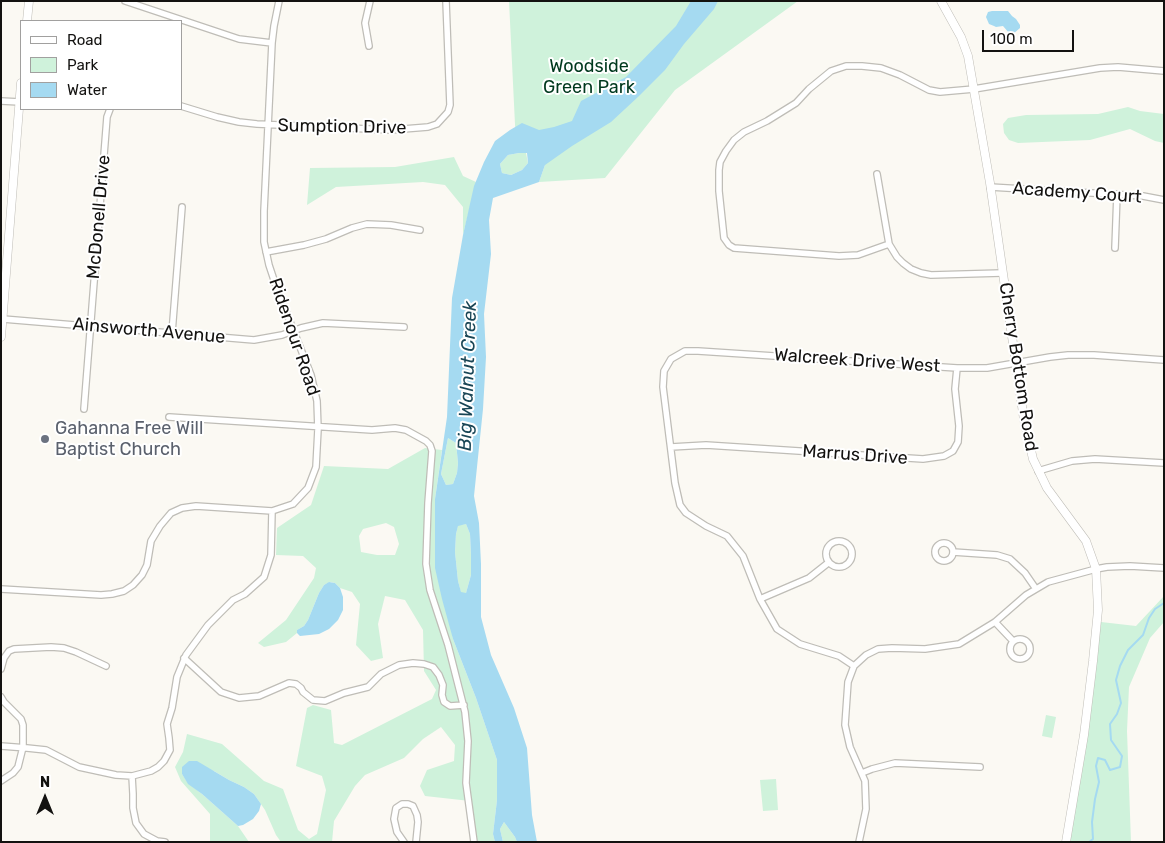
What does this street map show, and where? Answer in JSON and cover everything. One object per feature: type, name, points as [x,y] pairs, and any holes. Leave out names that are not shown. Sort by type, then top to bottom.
[{"type":"main road","points":[[27,20],[29,1]]},
{"type":"main road","name":"Cherry Bottom Road","points":[[941,1],[961,37],[968,56],[990,187],[1024,420],[1033,458],[1047,488],[1086,541],[1096,569],[1098,610],[1093,661],[1084,735],[1066,842]]},
{"type":"main road","points":[[1,337],[20,102]]},
{"type":"street","points":[[125,1],[239,39],[272,43]]},
{"type":"street","name":"Ridenour Road","points":[[1,589],[101,595],[124,591],[142,575],[147,566],[151,541],[156,530],[171,513],[182,508],[196,506],[272,511],[293,504],[308,488],[316,467],[318,427],[316,401],[311,375],[276,286],[264,242],[272,43],[279,1]]},
{"type":"street","points":[[369,46],[365,23],[370,1]]},
{"type":"street","name":"Sumption Drive","points":[[268,125],[391,130],[428,127],[437,124],[448,112],[450,105],[446,1]]},
{"type":"street","points":[[889,244],[858,255],[839,256],[734,248],[724,238],[719,190],[720,162],[734,140],[744,132],[767,121],[796,103],[809,89],[831,71],[846,66],[882,68],[929,90],[940,92],[1100,68],[1118,67],[1164,71]]},
{"type":"street","points":[[1,101],[20,102]]},
{"type":"street","points":[[182,106],[239,122],[268,125]]},
{"type":"street","name":"McDonell Drive","points":[[84,409],[107,117],[110,110]]},
{"type":"street","points":[[878,174],[889,244],[903,263],[921,273],[942,275],[1002,273]]},
{"type":"street","name":"Academy Court","points":[[990,187],[1117,194],[1164,200]]},
{"type":"street","points":[[1115,248],[1117,194]]},
{"type":"street","points":[[172,333],[182,207]]},
{"type":"street","points":[[266,252],[312,243],[367,224],[392,225],[420,230]]},
{"type":"street","name":"Ainsworth Avenue","points":[[3,319],[254,340],[282,335],[323,323],[404,327]]},
{"type":"street","name":"Walcreek Drive West","points":[[671,446],[664,371],[671,359],[685,351],[698,350],[957,368],[987,368],[1016,362],[1082,354],[1164,360]]},
{"type":"street","name":"Marrus Drive","points":[[671,446],[706,445],[923,459],[944,456],[953,451],[958,442],[960,426],[955,389],[957,368]]},
{"type":"street","points":[[168,418],[372,430],[395,428],[406,430],[426,440],[430,445],[432,451],[426,564],[430,590],[448,645],[464,705],[468,741],[466,783],[474,842]]},
{"type":"street","points":[[671,446],[675,483],[680,505],[686,513],[706,526],[727,536],[743,556],[760,599],[777,629],[800,644],[839,656],[854,666]]},
{"type":"street","points":[[1038,471],[1072,461],[1095,459],[1164,463]]},
{"type":"street","points":[[1,746],[46,750],[79,767],[116,775],[132,776],[158,767],[170,750],[166,724],[172,708],[177,678],[184,658],[198,638],[233,600],[245,594],[264,577],[270,555],[272,511]]},
{"type":"street","points":[[839,541],[845,542],[852,551],[852,558],[847,565],[838,568],[828,563],[825,555],[826,549],[830,544],[839,541]]},
{"type":"street","points":[[954,552],[997,555],[1010,559],[1025,573],[1036,589]]},
{"type":"street","points":[[760,599],[809,578],[828,563]]},
{"type":"street","points":[[859,842],[866,809],[864,781],[850,747],[845,725],[848,682],[854,666],[866,655],[878,649],[925,649],[959,644],[995,622],[1026,595],[1048,582],[1096,569],[1117,566],[1164,568]]},
{"type":"street","points":[[995,622],[1013,641]]},
{"type":"street","points":[[1,669],[4,658],[14,648],[64,648],[106,666]]},
{"type":"street","points":[[184,658],[221,692],[239,698],[259,696],[289,683],[296,684],[313,700],[325,701],[344,693],[368,687],[381,674],[399,665],[424,664],[433,668],[439,675],[444,702],[450,706],[464,705]]},
{"type":"street","points":[[1,697],[21,719],[23,725],[23,748],[18,767],[1,781]]},
{"type":"street","points":[[862,773],[895,763],[980,767]]},
{"type":"street","points":[[132,776],[133,808],[136,822],[144,834],[157,841],[165,842]]},
{"type":"street","points":[[404,842],[397,832],[394,818],[396,808],[402,804],[411,804],[418,815],[416,842]]},
{"type":"green space","name":"Woodside Green Park","points":[[509,1],[798,1],[675,90],[605,178],[539,182],[545,165],[516,145]]},
{"type":"green space","points":[[1128,107],[1140,111],[1164,114],[1164,143],[1155,141],[1130,129],[1090,140],[1018,143],[1009,140],[1004,133],[1003,124],[1008,118],[1026,115],[1098,114]]},
{"type":"green space","points":[[526,153],[528,163],[522,170],[511,175],[502,173],[500,164],[508,155]]},
{"type":"green space","points":[[454,157],[463,176],[476,182],[463,235],[463,207],[445,185],[423,182],[336,187],[307,205],[310,168],[395,167]]},
{"type":"green space","points":[[448,438],[456,443],[458,463],[453,484],[446,485],[441,474]]},
{"type":"green space","points":[[425,448],[442,450],[435,499],[453,639],[497,760],[497,800],[493,834],[495,842],[477,842],[470,801],[425,796],[420,786],[427,770],[454,761],[455,745],[441,727],[423,739],[404,758],[365,775],[355,786],[334,821],[332,842],[281,842],[265,810],[254,794],[214,771],[182,767],[182,774],[188,783],[238,826],[249,842],[210,842],[210,814],[181,781],[175,767],[183,752],[187,734],[222,744],[264,781],[283,789],[298,830],[309,839],[317,834],[326,790],[322,776],[296,766],[307,708],[313,705],[331,710],[334,743],[342,745],[432,699],[436,690],[424,671],[423,630],[405,600],[385,596],[378,624],[383,658],[371,661],[356,645],[360,604],[352,592],[330,582],[324,585],[308,620],[304,626],[297,630],[297,633],[286,642],[264,647],[258,643],[286,620],[314,578],[316,568],[303,556],[276,555],[277,528],[311,505],[324,466],[388,469]],"holes":[[[386,523],[394,527],[399,544],[395,555],[377,555],[361,552],[359,536],[363,529]]]},
{"type":"green space","points":[[466,524],[470,534],[471,575],[466,593],[461,593],[455,552],[456,534],[458,525]]},
{"type":"green space","points":[[1164,596],[1164,622],[1150,638],[1129,687],[1127,731],[1131,842],[1069,842],[1088,724],[1101,622],[1136,626]]},
{"type":"green space","points":[[1046,715],[1056,717],[1052,738],[1042,736]]},
{"type":"green space","points":[[776,779],[778,810],[763,811],[760,780]]},
{"type":"green space","points":[[504,822],[517,842],[503,842],[500,829]]},
{"type":"water","name":"Big Walnut Creek","points":[[691,1],[718,1],[714,9],[665,70],[611,122],[545,165],[539,182],[493,198],[489,220],[491,254],[484,314],[486,357],[483,409],[474,496],[479,523],[481,617],[491,655],[514,708],[527,748],[532,815],[537,842],[517,842],[504,822],[500,829],[503,842],[495,842],[493,834],[497,800],[497,760],[453,639],[435,568],[435,499],[447,417],[452,298],[463,235],[474,186],[495,141],[522,123],[539,130],[572,121],[581,101],[626,77],[676,26]],"holes":[[[527,153],[528,163],[522,170],[511,175],[502,173],[500,164],[508,155]],[[448,438],[456,443],[458,463],[453,484],[446,485],[441,474]],[[466,524],[470,534],[471,575],[466,593],[461,592],[458,581],[455,552],[458,526]]]},
{"type":"water","points":[[1008,11],[1016,19],[1020,28],[1013,34],[1009,33],[1003,26],[996,27],[989,24],[986,17],[988,12]]},
{"type":"water","points":[[329,582],[335,583],[340,588],[343,597],[343,610],[338,620],[329,629],[319,634],[300,636],[297,630],[304,626],[308,620],[319,593],[324,585]]},
{"type":"water","points":[[189,761],[197,761],[254,794],[261,804],[259,811],[253,819],[238,826],[188,784],[182,774],[182,767]]},
{"type":"waterway","points":[[1089,842],[1093,839],[1092,822],[1099,782],[1096,766],[1098,758],[1105,760],[1110,770],[1120,767],[1122,756],[1111,740],[1110,724],[1117,714],[1121,703],[1116,680],[1120,666],[1128,650],[1143,635],[1149,618],[1155,609],[1164,603]]},
{"type":"place","name":"Gahanna Free Will Baptist Church","points":[[45,439]]}]
